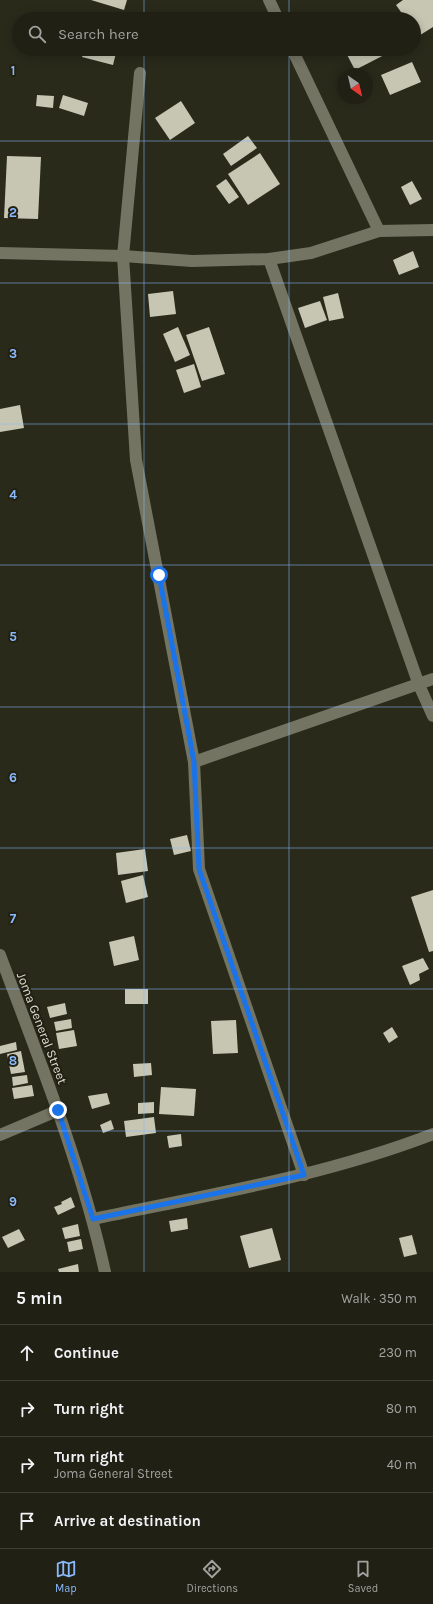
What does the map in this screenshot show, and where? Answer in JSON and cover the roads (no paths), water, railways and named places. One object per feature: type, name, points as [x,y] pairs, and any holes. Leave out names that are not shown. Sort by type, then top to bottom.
[{"type":"street","points":[[269,0],[275,12]]},
{"type":"street","points":[[295,56],[379,231]]},
{"type":"street","points":[[140,73],[123,256],[136,460],[194,762],[199,869],[304,1175]]},
{"type":"street","points":[[0,253],[123,256],[192,261],[269,259],[311,253],[379,231],[433,230]]},
{"type":"street","points":[[269,259],[419,685],[433,716]]},
{"type":"street","points":[[194,762],[433,679]]},
{"type":"street","name":"Joma General Street","points":[[0,955],[58,1110],[93,1219],[105,1272]]},
{"type":"street","points":[[0,1135],[58,1110]]},
{"type":"street","points":[[93,1219],[304,1175],[396,1149],[433,1134]]}]
